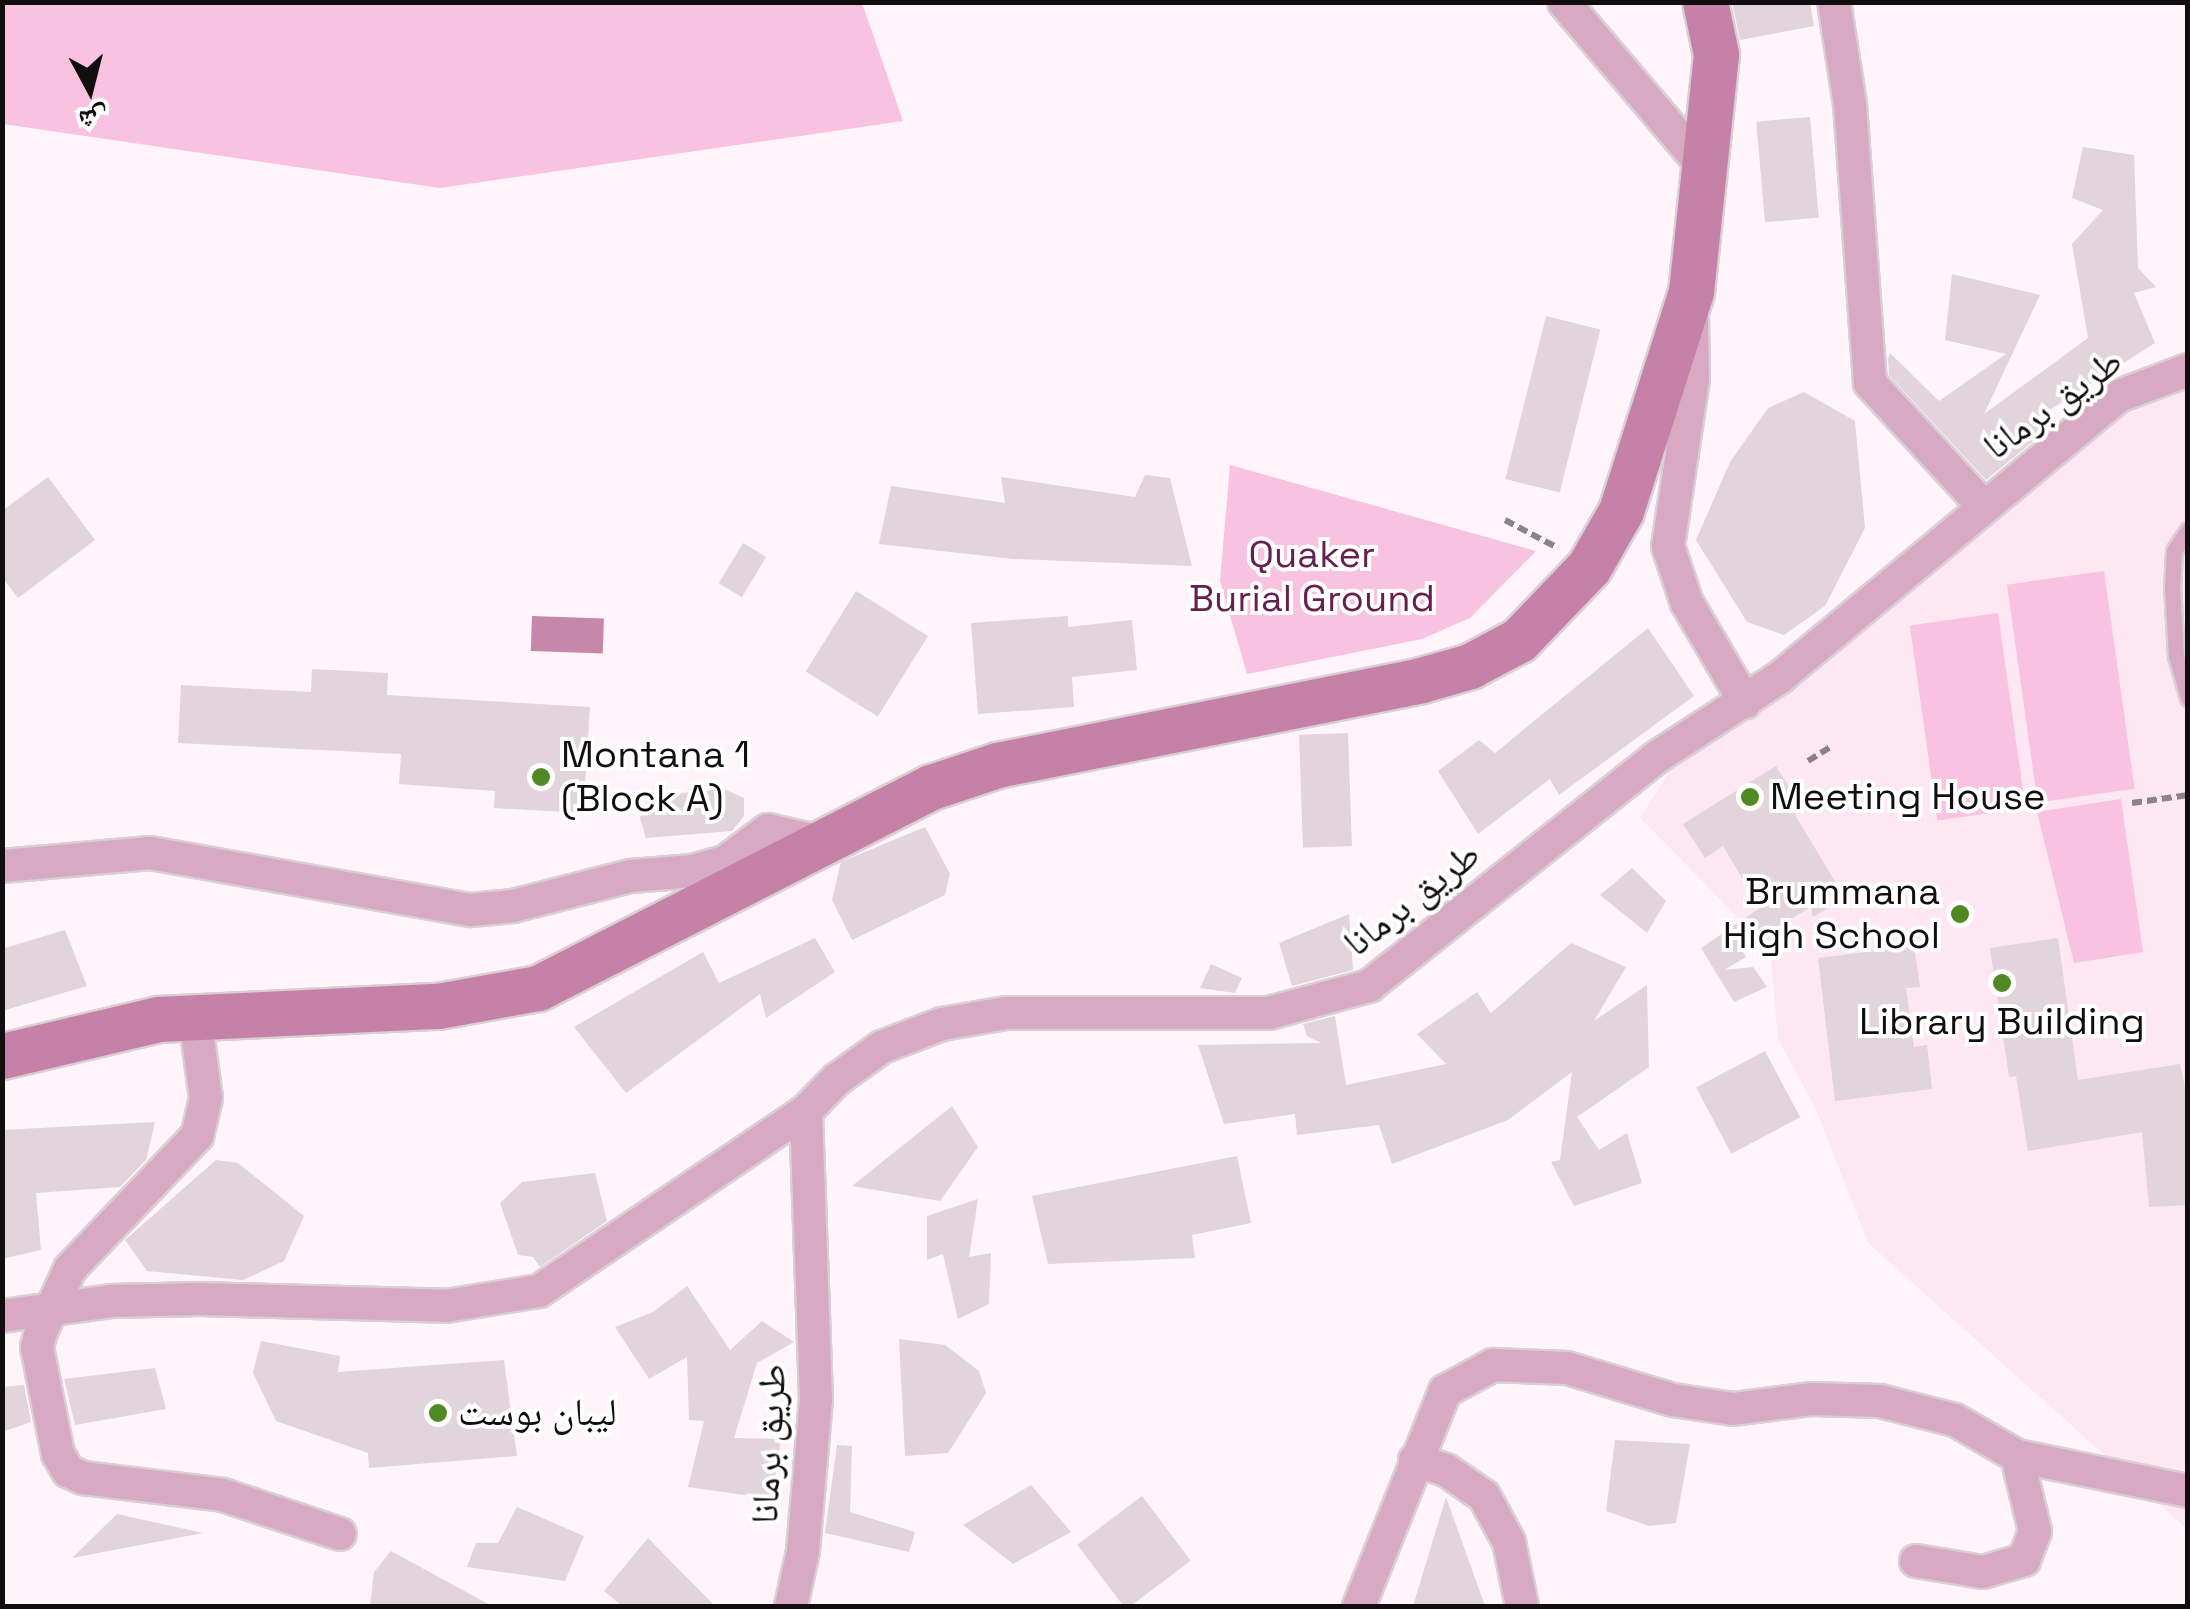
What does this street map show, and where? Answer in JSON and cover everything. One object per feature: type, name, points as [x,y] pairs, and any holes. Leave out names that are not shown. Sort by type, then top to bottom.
[{"type":"main road","points":[[2,1056],[57,1039],[194,1017],[438,1006],[538,988],[577,974],[882,807],[997,765],[1420,680],[1470,666],[1520,640],[1589,567],[1621,511],[1691,292],[1716,54],[1705,2]]},
{"type":"street","points":[[1564,2],[1705,168]]},
{"type":"street","points":[[1834,2],[1850,104],[1870,383],[1984,507]]},
{"type":"street","points":[[1691,292],[1694,378],[1668,546],[1687,603],[1744,702]]},
{"type":"street","name":"طريق برمانا","points":[[791,1606],[806,1532],[816,1399],[806,1111],[882,1048],[942,1024],[1040,1012],[1269,1012],[1369,986],[1657,757],[1744,702],[2119,396],[2188,370]]},
{"type":"street","points":[[2,866],[150,853],[470,910],[513,906],[632,876],[693,871],[725,862],[768,830],[816,840]]},
{"type":"street","points":[[194,1017],[206,1098],[197,1136],[70,1269],[37,1347],[68,1471],[98,1482],[223,1495],[340,1534]]},
{"type":"street","points":[[2,1316],[200,1299],[446,1306],[539,1291],[806,1111]]},
{"type":"street","points":[[1359,1606],[1445,1391],[1493,1365],[1524,1364],[1733,1409],[1812,1399],[1880,1401],[1955,1420],[2017,1456],[2188,1491]]},
{"type":"street","points":[[1916,1561],[1983,1572],[2024,1560],[2035,1531],[2017,1456]]},
{"type":"street","points":[[1416,1460],[1446,1470],[1484,1496],[1509,1542],[1522,1606]]},
{"type":"lane","points":[[2188,530],[2174,550],[2188,698]]},
{"type":"path","points":[[1505,520],[1542,539]]},
{"type":"path","points":[[1808,761],[1832,746]]},
{"type":"path","points":[[2132,803],[2188,796]]},
{"type":"shaded area","name":"Brummana High School","points":[[2187,369],[2187,1529],[1868,1243],[1816,1109],[1778,1039],[1770,950],[1640,818],[1694,732],[2148,389]]},
{"type":"shaded area","points":[[532,616],[604,619],[603,653],[531,651]]},
{"type":"green space","points":[[3,2],[862,3],[903,121],[440,188],[3,124]]},
{"type":"green space","name":"Quaker Burial Ground","points":[[1230,465],[1536,551],[1470,618],[1422,639],[1247,674],[1220,581]]},
{"type":"green space","points":[[2104,571],[2135,789],[2038,802],[2007,585]]},
{"type":"green space","points":[[1998,613],[2025,808],[1937,820],[1910,625]]},
{"type":"green space","points":[[2121,799],[2143,952],[2074,963],[2037,812]]},
{"type":"building","points":[[1732,2],[1810,2],[1814,26],[1740,40]]},
{"type":"building","points":[[1810,117],[1819,218],[1765,222],[1756,122]]},
{"type":"building","points":[[2083,147],[2134,155],[2138,268],[2156,287],[2134,293],[2155,343],[2040,416],[2051,427],[1986,480],[1889,375],[1888,359],[1890,353],[1939,401],[2006,354],[1945,340],[1952,274],[2040,295],[1984,414],[2088,338],[2072,244],[2103,210],[2072,198]]},
{"type":"building","points":[[1546,316],[1600,330],[1560,493],[1505,479]]},
{"type":"building","points":[[1804,392],[1855,421],[1865,528],[1825,606],[1784,635],[1747,622],[1696,540],[1730,462],[1768,408]]},
{"type":"building","points":[[1145,475],[1170,478],[1192,566],[1013,559],[879,544],[891,486],[1005,503],[1001,477],[1135,497]]},
{"type":"building","points":[[48,477],[95,540],[18,598],[2,577],[2,511]]},
{"type":"building","points":[[743,543],[766,557],[742,597],[719,583]]},
{"type":"building","points":[[856,591],[928,636],[878,717],[806,672]]},
{"type":"building","points":[[1068,616],[1068,627],[1132,620],[1137,670],[1072,677],[1074,707],[978,714],[971,623]]},
{"type":"building","points":[[1648,628],[1694,696],[1559,795],[1550,779],[1478,834],[1438,771],[1479,740],[1495,753]]},
{"type":"building","points":[[312,669],[388,673],[387,695],[590,707],[583,813],[494,808],[495,791],[399,784],[401,754],[178,743],[181,685],[311,692]]},
{"type":"building","points":[[1348,733],[1352,846],[1303,848],[1299,735]]},
{"type":"building","points":[[1776,766],[1797,800],[1789,805],[1845,898],[1813,917],[1811,907],[1741,949],[1746,957],[1724,970],[1753,967],[1767,987],[1734,1002],[1701,948],[1760,908],[1723,846],[1705,858],[1683,824]]},
{"type":"building","points":[[724,789],[744,798],[744,816],[732,831],[646,838],[640,818],[649,796]]},
{"type":"building","points":[[925,827],[950,874],[945,895],[852,940],[832,900],[841,862]]},
{"type":"building","points":[[1632,868],[1666,901],[1647,933],[1600,895]]},
{"type":"building","points":[[1349,914],[1353,970],[1292,986],[1279,943]]},
{"type":"building","points":[[65,930],[87,986],[2,1011],[2,949]]},
{"type":"building","points":[[815,938],[835,972],[766,1018],[760,994],[626,1093],[574,1027],[703,952],[719,983]]},
{"type":"building","points":[[2058,938],[2078,1080],[2180,1064],[2188,1102],[2188,1205],[2149,1207],[2142,1132],[2028,1151],[2016,1076],[2009,1077],[1990,948]]},
{"type":"building","points":[[1571,943],[1626,967],[1594,1021],[1647,985],[1649,1067],[1577,1117],[1599,1150],[1627,1133],[1642,1183],[1574,1206],[1551,1162],[1560,1160],[1572,1072],[1508,1120],[1392,1164],[1379,1125],[1297,1135],[1295,1114],[1224,1124],[1198,1045],[1321,1043],[1307,1036],[1303,1024],[1335,1016],[1346,1085],[1446,1064],[1417,1034],[1477,992],[1491,1013]]},
{"type":"building","points":[[1914,946],[1920,987],[1906,988],[1914,1047],[1927,1045],[1932,1089],[1835,1101],[1818,958]]},
{"type":"building","points":[[1211,964],[1242,978],[1235,993],[1200,988]]},
{"type":"building","points":[[1765,1051],[1800,1117],[1731,1154],[1696,1088]]},
{"type":"building","points":[[952,1106],[978,1147],[940,1201],[852,1186]]},
{"type":"building","points":[[155,1122],[146,1160],[120,1187],[36,1193],[41,1250],[2,1259],[2,1130]]},
{"type":"building","points":[[1237,1156],[1251,1223],[1192,1235],[1195,1258],[1048,1264],[1032,1196]]},
{"type":"building","points":[[216,1160],[238,1163],[304,1216],[284,1261],[243,1280],[147,1271],[125,1240]]},
{"type":"building","points":[[595,1173],[607,1221],[540,1267],[533,1257],[518,1255],[500,1203],[522,1182]]},
{"type":"building","points":[[978,1199],[969,1257],[991,1253],[989,1304],[958,1319],[943,1254],[927,1260],[927,1216]]},
{"type":"building","points":[[687,1286],[730,1350],[762,1321],[794,1342],[757,1363],[734,1438],[781,1439],[772,1499],[688,1487],[704,1421],[689,1420],[687,1357],[649,1379],[615,1327],[653,1312]]},
{"type":"building","points":[[899,1339],[945,1345],[979,1371],[986,1393],[948,1453],[905,1456]]},
{"type":"building","name":"ليبان بوست","points":[[261,1341],[340,1356],[338,1372],[504,1360],[517,1456],[369,1468],[368,1453],[276,1421],[253,1373]]},
{"type":"building","points":[[155,1368],[166,1409],[75,1425],[64,1379]]},
{"type":"building","points":[[24,1385],[31,1422],[2,1432],[2,1387]]},
{"type":"building","points":[[1615,1440],[1690,1444],[1676,1523],[1649,1526],[1606,1511]]},
{"type":"building","points":[[837,1445],[852,1446],[850,1512],[915,1532],[909,1552],[825,1533]]},
{"type":"building","points":[[1031,1485],[1071,1532],[1013,1564],[963,1525]]},
{"type":"building","points":[[1142,1496],[1191,1561],[1131,1606],[1123,1606],[1077,1545]]},
{"type":"building","points":[[1446,1497],[1485,1606],[1413,1606]]},
{"type":"building","points":[[517,1507],[584,1536],[565,1581],[467,1567],[476,1543],[498,1543]]},
{"type":"building","points":[[117,1514],[203,1533],[72,1558]]},
{"type":"building","points":[[648,1538],[715,1606],[622,1606],[604,1591]]},
{"type":"building","points":[[391,1551],[492,1606],[370,1606],[374,1572]]},
{"type":"place","name":"Montana 1 (Block A)","points":[[541,777]]},
{"type":"place","name":"Meeting House","points":[[1750,797]]},
{"type":"place","name":"Brummana High School","points":[[1960,914]]},
{"type":"place","name":"Library Building","points":[[2002,983]]},
{"type":"place","name":"ليبان بوست","points":[[438,1413]]}]
